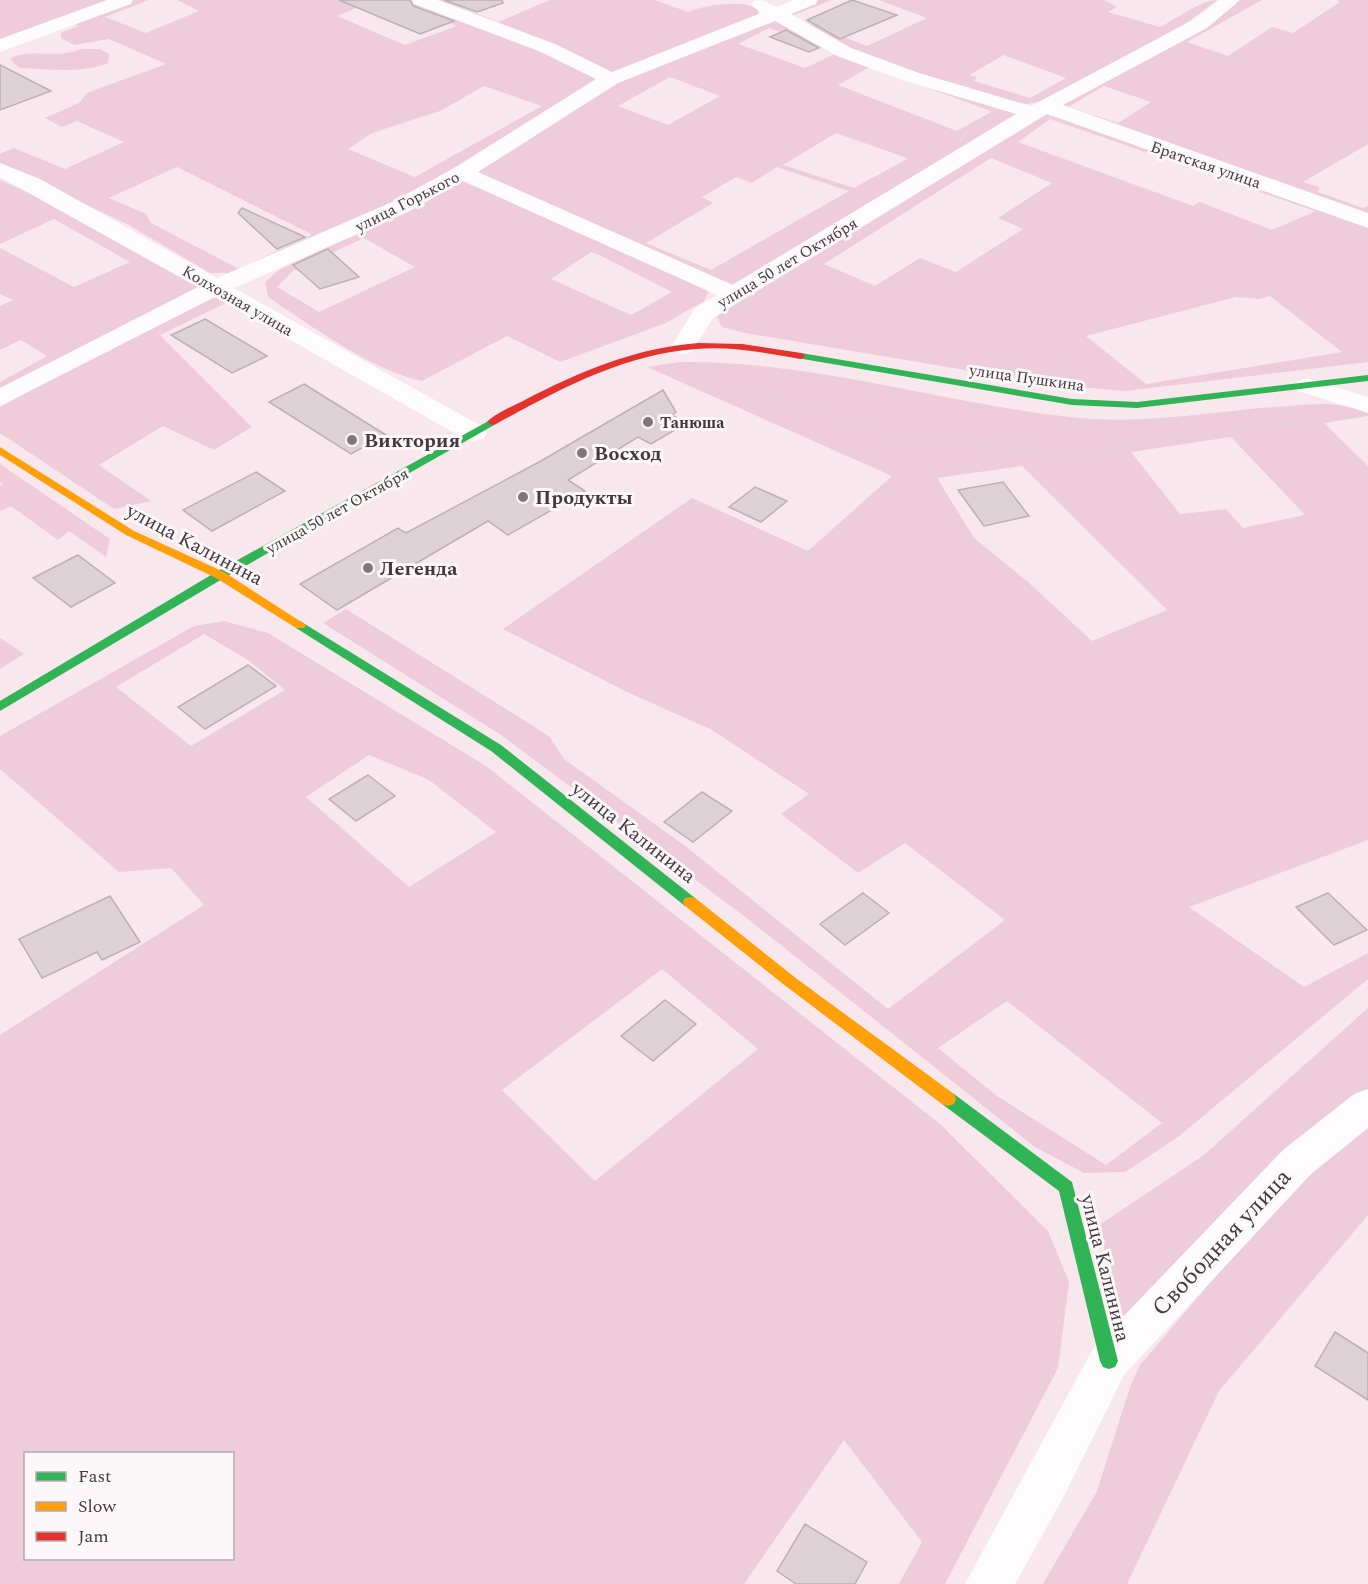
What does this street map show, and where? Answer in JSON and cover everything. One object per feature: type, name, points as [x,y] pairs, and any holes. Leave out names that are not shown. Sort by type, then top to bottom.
[{"type":"main road","name":"улица 50 лет Октября","points":[[0,707],[220,575],[557,386],[611,364],[683,347]]},
{"type":"main road","name":"улица Пушкина","points":[[683,347],[753,347],[926,379],[1072,402],[1137,405],[1368,378]]},
{"type":"main road","name":"улица Калинина","points":[[0,450],[130,533],[220,575],[496,748],[792,983],[1066,1186],[1109,1361]]},
{"type":"street","points":[[0,46],[124,0]]},
{"type":"street","points":[[421,0],[549,48],[611,79]]},
{"type":"street","name":"Братская улица","points":[[751,0],[844,52],[912,77],[1039,110],[1368,221]]},
{"type":"street","name":"улица Горького","points":[[0,398],[217,287],[335,237],[462,173],[611,79],[680,54],[809,0]]},
{"type":"street","name":"улица 50 лет Октября","points":[[683,347],[704,313],[734,294],[1039,110],[1200,24],[1232,0]]},
{"type":"street","name":"Колхозная улица","points":[[0,170],[32,184],[474,433]]},
{"type":"street","points":[[462,173],[734,294]]},
{"type":"street","points":[[1307,386],[1368,405]]},
{"type":"street","name":"Свободная улица","points":[[988,1584],[1047,1482],[1109,1361],[1297,1162],[1368,1105]]},
{"type":"path","points":[[691,376],[803,406],[904,440],[1013,449],[1088,453],[1326,419]]},
{"type":"shaded area","points":[[0,0],[114,0],[0,43]]},
{"type":"shaded area","points":[[133,0],[149,0],[105,17],[146,33],[199,11],[177,0],[376,0],[337,16],[405,45],[457,26],[396,0],[414,0],[547,51],[595,75],[595,84],[414,193],[235,273],[210,273],[127,224],[0,164],[0,154],[14,148],[65,169],[124,142],[77,121],[62,127],[45,118],[79,103],[87,93],[166,64],[109,39],[74,45],[61,38],[61,33],[79,26],[72,23]],"holes":[[[484,86],[542,106],[415,177],[348,149],[372,133],[440,111]],[[177,167],[311,234],[311,235],[239,269],[151,223],[146,214],[109,198]]]},
{"type":"shaded area","points":[[427,0],[451,0],[447,2],[498,22],[550,0],[655,0],[688,12],[726,4],[746,5],[759,10],[757,15],[614,73]]},
{"type":"shaded area","points":[[818,0],[832,0],[791,16],[867,46],[927,18],[879,0],[1104,0],[1117,7],[1108,12],[1160,27],[1196,6],[1217,0],[1188,22],[1045,100],[1023,105],[994,99],[845,49],[781,14]],"holes":[[[1004,55],[1066,78],[1030,98],[974,81],[977,77],[969,75]]]},
{"type":"shaded area","points":[[1240,0],[1262,0],[1187,42],[1228,56],[1272,27],[1293,33],[1340,2],[1337,0],[1368,0],[1368,144],[1303,182],[1319,187],[1318,192],[1363,208],[1368,206],[1368,218],[1054,106],[1209,26]],"holes":[[[1104,86],[1151,102],[1118,123],[1068,107]]]},
{"type":"shaded area","points":[[771,18],[1020,112],[728,287],[471,174],[591,97],[626,79]],"holes":[[[769,28],[835,54],[805,68],[738,44]],[[870,67],[991,112],[957,131],[838,85]],[[670,77],[720,96],[668,125],[618,106]],[[836,133],[907,158],[854,188],[783,165]],[[777,167],[849,191],[711,270],[646,243],[713,203],[702,197],[736,177],[752,183]]]},
{"type":"shaded area","points":[[81,49],[100,49],[109,54],[108,63],[86,69],[53,70],[19,68],[10,59],[25,54],[61,54]]},
{"type":"shaded area","points":[[1049,110],[1368,224],[1368,362],[1125,391],[1054,385],[745,333],[722,327],[717,317],[726,308]],"holes":[[[1050,119],[1315,211],[1316,211],[1272,230],[1200,202],[1193,206],[1018,142]],[[991,158],[1052,183],[998,218],[1023,229],[956,272],[920,258],[875,286],[824,264]],[[1270,296],[1342,352],[1146,384],[1086,336],[1236,297],[1259,299]]]},
{"type":"shaded area","points":[[0,180],[27,192],[201,289],[0,395],[0,382],[47,356],[21,340],[0,350],[0,306],[13,300],[0,294],[0,248],[74,287],[130,262],[54,219],[0,244]]},
{"type":"shaded area","points":[[465,180],[701,283],[708,292],[704,301],[666,323],[560,362],[507,336],[422,381],[383,368],[322,333],[268,297],[265,282],[279,270]],"holes":[[[364,238],[415,267],[319,312],[277,287],[293,271]],[[591,252],[599,255],[672,292],[631,315],[551,279]]]},
{"type":"shaded area","points":[[209,294],[226,303],[160,335],[252,427],[214,450],[163,426],[99,465],[151,501],[114,509],[0,433],[0,407]]},
{"type":"shaded area","points":[[679,362],[728,363],[778,368],[1021,411],[1102,419],[1165,418],[1323,404],[1368,410],[1368,416],[1324,423],[1368,466],[1368,840],[1189,907],[1304,987],[1368,953],[1368,979],[1178,1137],[1125,1172],[1084,1173],[1035,1147],[748,919],[501,735],[323,623],[346,609],[549,736],[564,759],[684,845],[888,1009],[1005,920],[905,843],[858,873],[781,814],[809,794],[712,730],[627,692],[503,629],[692,498],[808,551],[892,476],[647,367]],"holes":[[[1231,437],[1305,515],[1243,528],[1226,509],[1180,514],[1131,452]],[[1022,466],[1167,610],[1092,641],[1028,582],[974,538],[937,478]],[[1007,1001],[1162,1123],[1106,1165],[997,1096],[938,1048]]]},
{"type":"shaded area","points":[[0,464],[110,539],[106,557],[69,531],[58,540],[11,506],[0,511],[0,486],[3,484],[0,482]]},
{"type":"shaded area","points":[[224,621],[268,633],[486,766],[940,1124],[1048,1231],[1069,1282],[1058,1368],[945,1584],[899,1584],[922,1542],[844,1440],[744,1584],[0,1584],[0,1035],[204,905],[171,868],[119,872],[0,769],[0,736],[194,626]],"holes":[[[204,634],[248,660],[285,690],[191,746],[116,687]],[[369,755],[429,780],[496,832],[409,887],[306,797]],[[662,969],[758,1049],[595,1181],[502,1090]]]},
{"type":"shaded area","points":[[0,638],[24,654],[0,669]]},
{"type":"shaded area","points":[[1368,1008],[1368,1091],[1116,1339],[1101,1224],[1204,1155]]},
{"type":"shaded area","points":[[1368,1123],[1368,1215],[1219,1391],[1127,1584],[1043,1584],[1097,1491],[1130,1387],[1140,1365],[1315,1160]]},
{"type":"building","points":[[339,0],[410,0],[413,6],[454,21],[420,34]]},
{"type":"building","points":[[444,0],[502,0],[503,3],[477,12]]},
{"type":"building","points":[[852,0],[897,15],[840,39],[807,20]]},
{"type":"building","points":[[786,30],[819,48],[809,52],[770,37]]},
{"type":"building","points":[[0,65],[51,91],[0,110]]},
{"type":"building","points":[[242,208],[305,237],[277,249],[238,213]]},
{"type":"building","points":[[328,249],[359,277],[320,289],[293,265]]},
{"type":"building","points":[[205,319],[267,356],[232,373],[171,335]]},
{"type":"building","points":[[304,384],[386,435],[351,454],[269,402]]},
{"type":"building","points":[[663,390],[676,412],[672,415],[687,423],[651,444],[638,437],[568,480],[585,491],[508,535],[488,521],[337,610],[300,584],[398,528],[406,533],[539,462]]},
{"type":"building","points":[[256,472],[285,491],[212,531],[183,510]]},
{"type":"building","points":[[1003,482],[1029,516],[984,526],[958,490]]},
{"type":"building","points":[[755,487],[787,501],[761,522],[729,507]]},
{"type":"building","points":[[78,555],[115,583],[71,607],[33,578]]},
{"type":"building","points":[[248,665],[276,686],[205,729],[178,707]]},
{"type":"building","points":[[368,775],[395,796],[356,821],[329,799]]},
{"type":"building","points":[[702,792],[732,811],[693,842],[664,822]]},
{"type":"building","points":[[863,893],[889,913],[845,945],[820,924]]},
{"type":"building","points":[[1328,893],[1367,930],[1334,945],[1296,907]]},
{"type":"building","points":[[110,896],[140,942],[102,960],[97,952],[42,978],[19,939]]},
{"type":"building","points":[[665,1000],[696,1024],[653,1061],[621,1036]]},
{"type":"building","points":[[1335,1332],[1368,1353],[1368,1400],[1315,1366]]},
{"type":"building","points":[[805,1524],[867,1562],[855,1584],[796,1584],[777,1571]]},
{"type":"traffic: fast","points":[[801,356],[1072,402],[1137,405],[1368,378]]},
{"type":"traffic: fast","points":[[0,707],[220,575],[492,422]]},
{"type":"traffic: fast","points":[[300,625],[496,748],[690,902]]},
{"type":"traffic: fast","points":[[948,1099],[1066,1187],[1109,1361]]},
{"type":"traffic: slow","points":[[0,450],[130,533],[220,575],[300,625]]},
{"type":"traffic: slow","points":[[690,902],[792,983],[948,1099]]},
{"type":"traffic: jam","points":[[492,422],[560,386],[608,366],[657,351],[713,345],[801,356]]},
{"type":"place","name":"Танюша","points":[[648,422]]},
{"type":"place","name":"Виктория","points":[[352,440]]},
{"type":"place","name":"Восход","points":[[582,453]]},
{"type":"place","name":"Продукты","points":[[523,497]]},
{"type":"place","name":"Легенда","points":[[368,568]]}]
